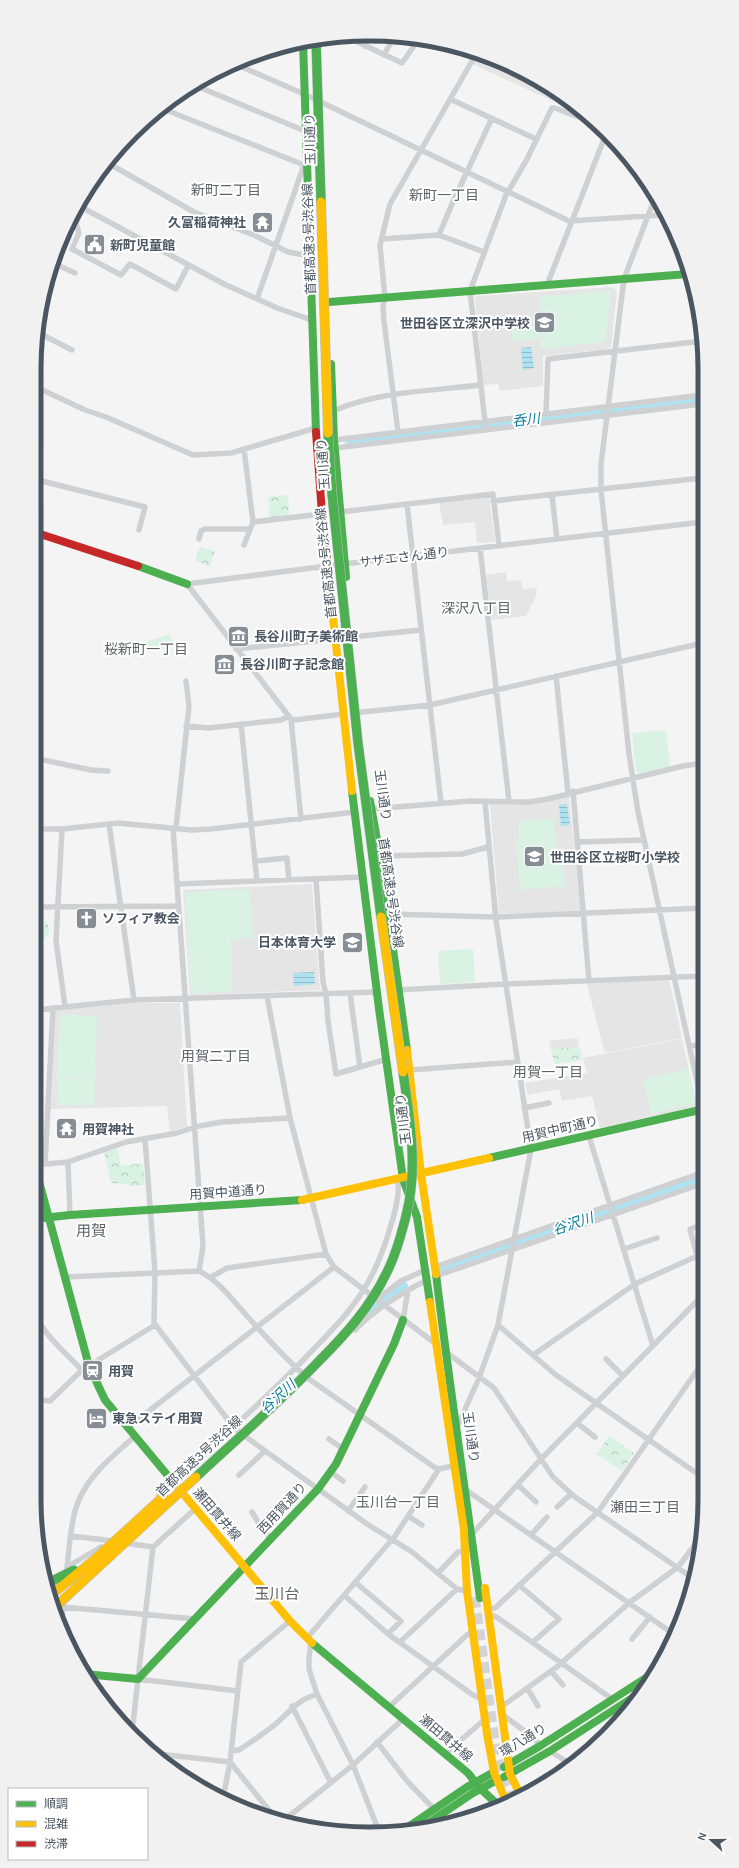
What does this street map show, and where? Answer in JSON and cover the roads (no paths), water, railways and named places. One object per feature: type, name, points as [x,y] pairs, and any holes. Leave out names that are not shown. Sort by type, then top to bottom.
[{"type":"main road","name":"首都高速3号渋谷線","points":[[58,1604],[305,1376],[352,1327],[372,1299],[386,1273],[402,1229],[409,1201],[412,1160],[410,1115],[363,781],[331,472],[326,385],[316,45]]},
{"type":"main road","name":"玉川通り","points":[[321,45],[333,411],[340,512],[352,637],[371,809],[380,856],[410,1070],[421,1174],[436,1272],[445,1352],[466,1490],[468,1533]]},
{"type":"main road","name":"首都高速3号渋谷線","points":[[54,1592],[95,1559],[295,1376],[342,1328],[366,1295],[380,1270],[392,1240],[402,1200],[405,1154],[403,1117],[364,852],[352,752],[322,450],[318,370],[309,46]]},
{"type":"main road","name":"玉川通り","points":[[303,47],[316,428],[322,514],[335,639],[401,1180],[416,1217],[427,1280],[453,1466],[468,1533],[477,1598]]},
{"type":"main road","points":[[329,302],[684,274]]},
{"type":"main road","points":[[41,534],[125,561],[187,584]]},
{"type":"main road","name":"用賀中町通り","points":[[421,1174],[698,1111]]},
{"type":"main road","name":"用賀中道通り","points":[[41,1218],[311,1199],[401,1180],[421,1174]]},
{"type":"main road","name":"瀬田貫井線","points":[[41,1189],[66,1277],[86,1368],[103,1397],[134,1437],[245,1566],[290,1621],[331,1659],[468,1773],[478,1786],[495,1802]]},
{"type":"main road","name":"西用賀通り","points":[[138,1680],[318,1489],[331,1472],[396,1340],[403,1320]]},
{"type":"main road","points":[[468,1533],[462,1590],[473,1633],[487,1734],[496,1776],[505,1798]]},
{"type":"main road","points":[[468,1533],[478,1544],[489,1613],[510,1774],[519,1791]]},
{"type":"main road","points":[[52,1582],[95,1559]]},
{"type":"main road","points":[[331,1659],[350,1677],[403,1719]]},
{"type":"main road","points":[[92,1675],[138,1680]]},
{"type":"main road","name":"環八通り","points":[[411,1824],[434,1808],[496,1776],[509,1764],[540,1746],[644,1679]]},
{"type":"main road","name":"環八通り","points":[[496,1776],[510,1774],[621,1709]]},
{"type":"main road","points":[[487,1734],[492,1739],[496,1739],[502,1736],[504,1731]]},
{"type":"main road","points":[[506,1748],[514,1755],[524,1755]]},
{"type":"main road","name":"環八通り","points":[[432,1821],[478,1786]]},
{"type":"street","points":[[365,46],[368,41]]},
{"type":"street","points":[[356,42],[402,63],[415,44]]},
{"type":"street","points":[[384,55],[392,42]]},
{"type":"street","points":[[398,432],[384,316],[385,298],[380,245],[390,204],[474,58]]},
{"type":"street","points":[[242,67],[304,94],[571,221],[660,215]]},
{"type":"street","points":[[201,88],[305,131]]},
{"type":"street","points":[[450,99],[536,139]]},
{"type":"street","points":[[486,430],[470,291],[508,192],[526,161],[552,108],[579,117]]},
{"type":"street","points":[[168,111],[306,163],[257,299]]},
{"type":"street","points":[[439,235],[466,172],[492,118]]},
{"type":"street","points":[[547,285],[604,139]]},
{"type":"street","points":[[113,166],[194,212],[256,236],[288,252],[310,256]]},
{"type":"street","points":[[653,203],[624,279],[601,464],[601,490],[607,534],[632,778],[644,840],[698,1083]]},
{"type":"street","points":[[83,208],[188,266],[257,299],[312,320]]},
{"type":"street","points":[[80,215],[76,223],[79,233],[72,249],[121,275],[130,264],[176,289],[188,266]]},
{"type":"street","points":[[382,239],[439,235],[484,252]]},
{"type":"street","points":[[58,264],[75,273]]},
{"type":"street","points":[[43,335],[72,350]]},
{"type":"street","points":[[546,414],[548,359],[696,342]]},
{"type":"street","points":[[333,411],[346,405],[394,395],[480,385]]},
{"type":"street","points":[[41,389],[193,455],[231,452],[316,428]]},
{"type":"street","points":[[335,444],[486,430],[608,411],[698,395]]},
{"type":"street","points":[[335,444],[398,432],[546,414],[698,404]]},
{"type":"street","points":[[244,449],[254,522],[244,545]]},
{"type":"street","points":[[494,501],[698,478]]},
{"type":"street","points":[[41,481],[145,507],[139,530]]},
{"type":"street","points":[[340,512],[493,494],[499,546]]},
{"type":"street","points":[[552,495],[557,539]]},
{"type":"street","points":[[407,504],[441,803]]},
{"type":"street","points":[[254,522],[322,514]]},
{"type":"street","name":"サザエさん通り","points":[[187,584],[698,523]]},
{"type":"street","points":[[200,539],[201,531],[205,529],[250,530]]},
{"type":"street","points":[[480,548],[509,801]]},
{"type":"street","points":[[187,584],[236,650],[290,718],[301,819]]},
{"type":"street","points":[[352,637],[422,630]]},
{"type":"street","points":[[236,650],[335,639]]},
{"type":"street","points":[[186,726],[209,728],[290,718],[294,720],[430,704],[698,644]]},
{"type":"street","points":[[556,676],[585,913],[590,981]]},
{"type":"street","points":[[186,681],[189,706],[183,769],[174,828],[178,906],[203,1246],[199,1271]]},
{"type":"street","points":[[241,724],[257,881]]},
{"type":"street","points":[[41,759],[91,770],[108,771]]},
{"type":"street","points":[[371,809],[441,803],[509,801],[529,802],[548,799],[570,792],[698,764]]},
{"type":"street","points":[[457,1427],[479,1378],[498,1325],[531,1149],[496,917],[488,847],[485,802]]},
{"type":"street","points":[[41,829],[62,829],[109,824],[207,830],[355,812]]},
{"type":"street","points":[[109,824],[134,1000]]},
{"type":"street","points":[[62,829],[56,941],[65,1006]]},
{"type":"street","points":[[577,842],[644,840]]},
{"type":"street","points":[[380,856],[462,854],[488,847]]},
{"type":"street","points":[[256,860],[287,858],[289,880]]},
{"type":"street","points":[[177,884],[363,877]]},
{"type":"street","points":[[316,879],[323,982],[326,994],[328,1021],[336,1074],[387,1059]]},
{"type":"street","points":[[41,907],[178,906]]},
{"type":"street","points":[[388,914],[496,917],[698,908]]},
{"type":"street","points":[[398,990],[698,976]]},
{"type":"street","points":[[41,1009],[134,1000],[377,992]]},
{"type":"street","points":[[350,993],[360,1066]]},
{"type":"street","points":[[267,996],[290,1118],[326,1254],[334,1267],[494,1388],[541,1459],[557,1481],[571,1494],[689,1576]]},
{"type":"street","points":[[45,1164],[53,1008]]},
{"type":"street","points":[[690,1046],[698,1045]]},
{"type":"street","points":[[410,1070],[517,1062]]},
{"type":"street","points":[[524,1108],[549,1103]]},
{"type":"street","points":[[41,1164],[68,1162],[126,1142],[177,1133],[194,1127],[222,1122],[290,1118]]},
{"type":"street","points":[[589,1136],[653,1346]]},
{"type":"street","points":[[145,1139],[149,1210],[155,1272],[154,1323],[234,1427],[348,1511],[412,1552],[462,1590],[400,1642]]},
{"type":"street","points":[[68,1162],[70,1215]]},
{"type":"street","points":[[436,1272],[514,1239],[698,1174]]},
{"type":"street","points":[[50,1576],[96,1551],[110,1541],[296,1368],[342,1318],[364,1290],[376,1267],[387,1239],[401,1180]]},
{"type":"street","points":[[436,1272],[513,1250],[698,1185]]},
{"type":"street","points":[[533,1355],[635,1284],[697,1256],[690,1229],[698,1226]]},
{"type":"street","points":[[624,1249],[657,1238]]},
{"type":"street","points":[[211,1277],[226,1268],[326,1254]]},
{"type":"street","points":[[127,1428],[334,1267]]},
{"type":"street","points":[[376,1300],[401,1281],[425,1270]]},
{"type":"street","points":[[66,1277],[199,1271],[211,1277],[296,1368],[309,1379],[439,1469]]},
{"type":"street","points":[[60,1609],[247,1438],[309,1379],[361,1324],[408,1290],[427,1280]]},
{"type":"street","points":[[403,1320],[408,1290]]},
{"type":"street","points":[[468,1533],[495,1510],[541,1459],[698,1300]]},
{"type":"street","points":[[41,1323],[50,1335],[86,1368]]},
{"type":"street","points":[[41,1400],[50,1401],[86,1368],[156,1325]]},
{"type":"street","points":[[498,1325],[556,1375],[698,1474]]},
{"type":"street","points":[[606,1359],[623,1376]]},
{"type":"street","points":[[612,1699],[533,1642],[489,1613],[520,1586],[598,1512],[698,1369]]},
{"type":"street","points":[[577,1423],[595,1437]]},
{"type":"street","points":[[62,1615],[75,1509],[85,1487],[100,1468],[134,1437]]},
{"type":"street","points":[[329,1439],[343,1450]]},
{"type":"street","points":[[239,1475],[265,1451]]},
{"type":"street","points":[[377,1827],[353,1765],[317,1694],[309,1670],[309,1640],[344,1595],[392,1540],[439,1469],[453,1466]]},
{"type":"street","points":[[331,1472],[343,1481]]},
{"type":"street","points":[[518,1485],[536,1502]]},
{"type":"street","points":[[348,1511],[365,1487]]},
{"type":"street","points":[[466,1490],[670,1631]]},
{"type":"street","points":[[556,1507],[571,1494]]},
{"type":"street","points":[[133,1726],[153,1546],[195,1509]]},
{"type":"street","points":[[252,1512],[264,1532],[271,1538]]},
{"type":"street","points":[[408,1516],[422,1525]]},
{"type":"street","points":[[531,1535],[547,1517]]},
{"type":"street","points":[[71,1536],[153,1546]]},
{"type":"street","points":[[540,1746],[534,1738],[502,1711],[527,1688],[562,1663],[629,1603],[678,1568],[694,1547]]},
{"type":"street","points":[[438,1573],[458,1552],[465,1551]]},
{"type":"street","points":[[355,1582],[401,1622],[388,1634]]},
{"type":"street","points":[[520,1586],[560,1619],[533,1642]]},
{"type":"street","points":[[344,1595],[388,1634],[482,1700]]},
{"type":"street","points":[[63,1607],[195,1619]]},
{"type":"street","points":[[632,1639],[650,1617]]},
{"type":"street","points":[[224,1793],[230,1762],[241,1662],[290,1621]]},
{"type":"street","points":[[389,1707],[468,1634],[473,1633]]},
{"type":"street","points":[[552,1671],[563,1685]]},
{"type":"street","points":[[138,1680],[238,1692]]},
{"type":"street","points":[[527,1688],[538,1706]]},
{"type":"street","points":[[231,1751],[239,1750],[280,1721],[292,1706],[302,1699],[317,1694]]},
{"type":"street","points":[[292,1706],[331,1783]]},
{"type":"street","points":[[288,1817],[353,1765],[403,1719]]},
{"type":"street","points":[[445,1754],[485,1719]]},
{"type":"street","points":[[377,1742],[408,1781],[434,1808]]},
{"type":"street","points":[[550,1751],[566,1761]]},
{"type":"street","points":[[165,1755],[230,1762],[270,1812]]},
{"type":"water","points":[[531,347],[534,368],[523,370],[521,348]]},
{"type":"water","points":[[567,804],[570,825],[561,826],[559,805]]},
{"type":"water","points":[[314,972],[315,984],[294,986],[293,973]]},
{"type":"waterway","name":"呑川","points":[[351,441],[698,398]]},
{"type":"waterway","name":"谷沢川","points":[[442,1270],[698,1180]]},
{"type":"waterway","name":"谷沢川","points":[[384,1300],[403,1286]]},
{"type":"waterway","name":"谷沢川","points":[[361,1316],[377,1305]]},
{"type":"tunnel","points":[[474,1597],[495,1748],[499,1765],[512,1795]]},
{"type":"place","name":"久富稲荷神社","points":[[262,222]]},
{"type":"place","name":"新町児童館","points":[[94,245]]},
{"type":"place","name":"世田谷区立深沢中学校","points":[[545,323]]},
{"type":"place","name":"長谷川町子美術館","points":[[238,636]]},
{"type":"place","name":"長谷川町子記念館","points":[[225,664]]},
{"type":"place","name":"世田谷区立桜町小学校","points":[[535,857]]},
{"type":"place","name":"ソフィア教会","points":[[87,918]]},
{"type":"place","name":"日本体育大学","points":[[352,942]]},
{"type":"place","name":"用賀神社","points":[[67,1129]]},
{"type":"place","name":"用賀","points":[[92,1371]]},
{"type":"place","name":"東急ステイ用賀","points":[[97,1418]]},
{"type":"district","name":"新町二丁目","points":[[226,190]]},
{"type":"district","name":"新町一丁目","points":[[444,195]]},
{"type":"district","name":"深沢八丁目","points":[[476,608]]},
{"type":"district","name":"桜新町一丁目","points":[[146,649]]},
{"type":"district","name":"用賀二丁目","points":[[216,1056]]},
{"type":"district","name":"用賀一丁目","points":[[548,1072]]},
{"type":"district","name":"用賀","points":[[91,1231]]},
{"type":"district","name":"玉川台一丁目","points":[[398,1502]]},
{"type":"district","name":"瀬田三丁目","points":[[645,1507]]},
{"type":"district","name":"玉川台","points":[[277,1594]]}]
